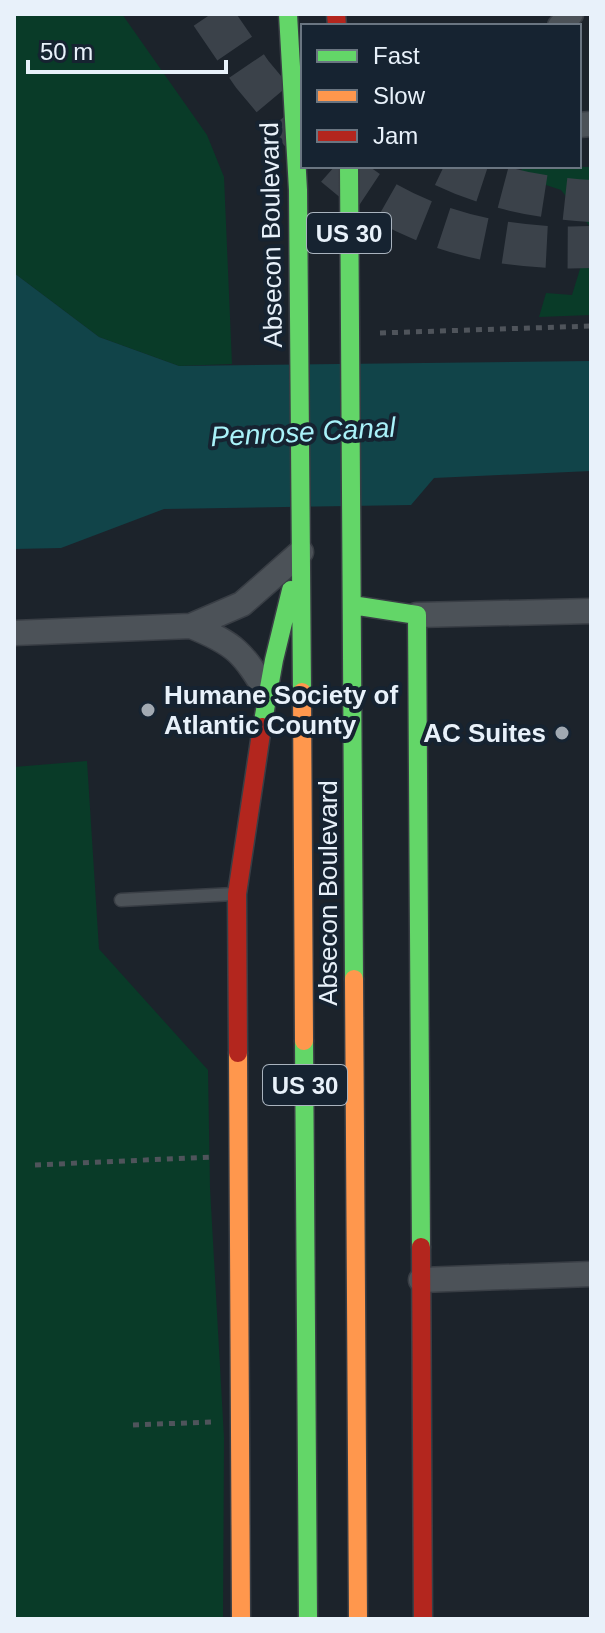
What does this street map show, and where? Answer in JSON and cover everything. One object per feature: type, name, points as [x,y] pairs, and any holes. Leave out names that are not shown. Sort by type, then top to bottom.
[{"type":"main road","name":"Absecon Boulevard","points":[[288,14],[298,190],[300,301],[308,1619]]},
{"type":"main road","name":"Absecon Boulevard","points":[[349,168],[358,1619]]},
{"type":"main road","name":"Absecon Boulevard","points":[[241,1619],[237,894],[274,660],[301,552]]},
{"type":"main road","points":[[352,605],[417,615],[423,1619]]},
{"type":"street","points":[[14,633],[191,626],[242,604],[301,552]]},
{"type":"street","points":[[417,615],[591,611]]},
{"type":"street","points":[[191,626],[232,645],[251,665],[268,694]]},
{"type":"street","points":[[421,1280],[591,1274]]},
{"type":"lane","points":[[121,900],[237,894]]},
{"type":"path","points":[[351,334],[591,326]]},
{"type":"path","points":[[35,1165],[237,1156]]},
{"type":"path","points":[[133,1425],[240,1421]]},
{"type":"green space","points":[[14,14],[122,14],[207,135],[224,177],[232,364],[179,366],[99,337],[14,273]]},
{"type":"green space","points":[[591,167],[591,228],[561,190],[519,176],[522,168]]},
{"type":"green space","points":[[591,233],[591,315],[539,317],[546,293],[572,295]]},
{"type":"green space","points":[[87,761],[99,949],[208,1070],[210,1188],[224,1438],[223,1619],[14,1619],[14,767]]},
{"type":"water","name":"Penrose Canal","points":[[14,273],[99,337],[179,366],[591,361],[591,471],[434,478],[411,505],[164,509],[61,548],[14,549]]},
{"type":"tunnel","points":[[211,14],[252,74],[301,133]]},
{"type":"tunnel","points":[[338,168],[392,206],[455,232],[522,245],[591,247]]},
{"type":"tunnel","points":[[449,168],[516,191],[591,201]]},
{"type":"traffic: fast","points":[[288,14],[298,190],[302,692]]},
{"type":"traffic: fast","points":[[349,168],[354,979]]},
{"type":"traffic: fast","points":[[262,727],[291,590]]},
{"type":"traffic: fast","points":[[352,605],[417,615],[421,1247]]},
{"type":"traffic: fast","points":[[304,1041],[308,1619]]},
{"type":"traffic: slow","points":[[302,692],[304,1041]]},
{"type":"traffic: slow","points":[[354,979],[358,1619]]},
{"type":"traffic: slow","points":[[238,1053],[241,1619]]},
{"type":"traffic: jam","points":[[336,14],[337,24]]},
{"type":"traffic: jam","points":[[238,1053],[237,894],[262,727]]},
{"type":"traffic: jam","points":[[421,1247],[423,1619]]},
{"type":"place","name":"Humane Society of Atlantic County","points":[[148,710]]},
{"type":"place","name":"AC Suites","points":[[562,733]]}]
